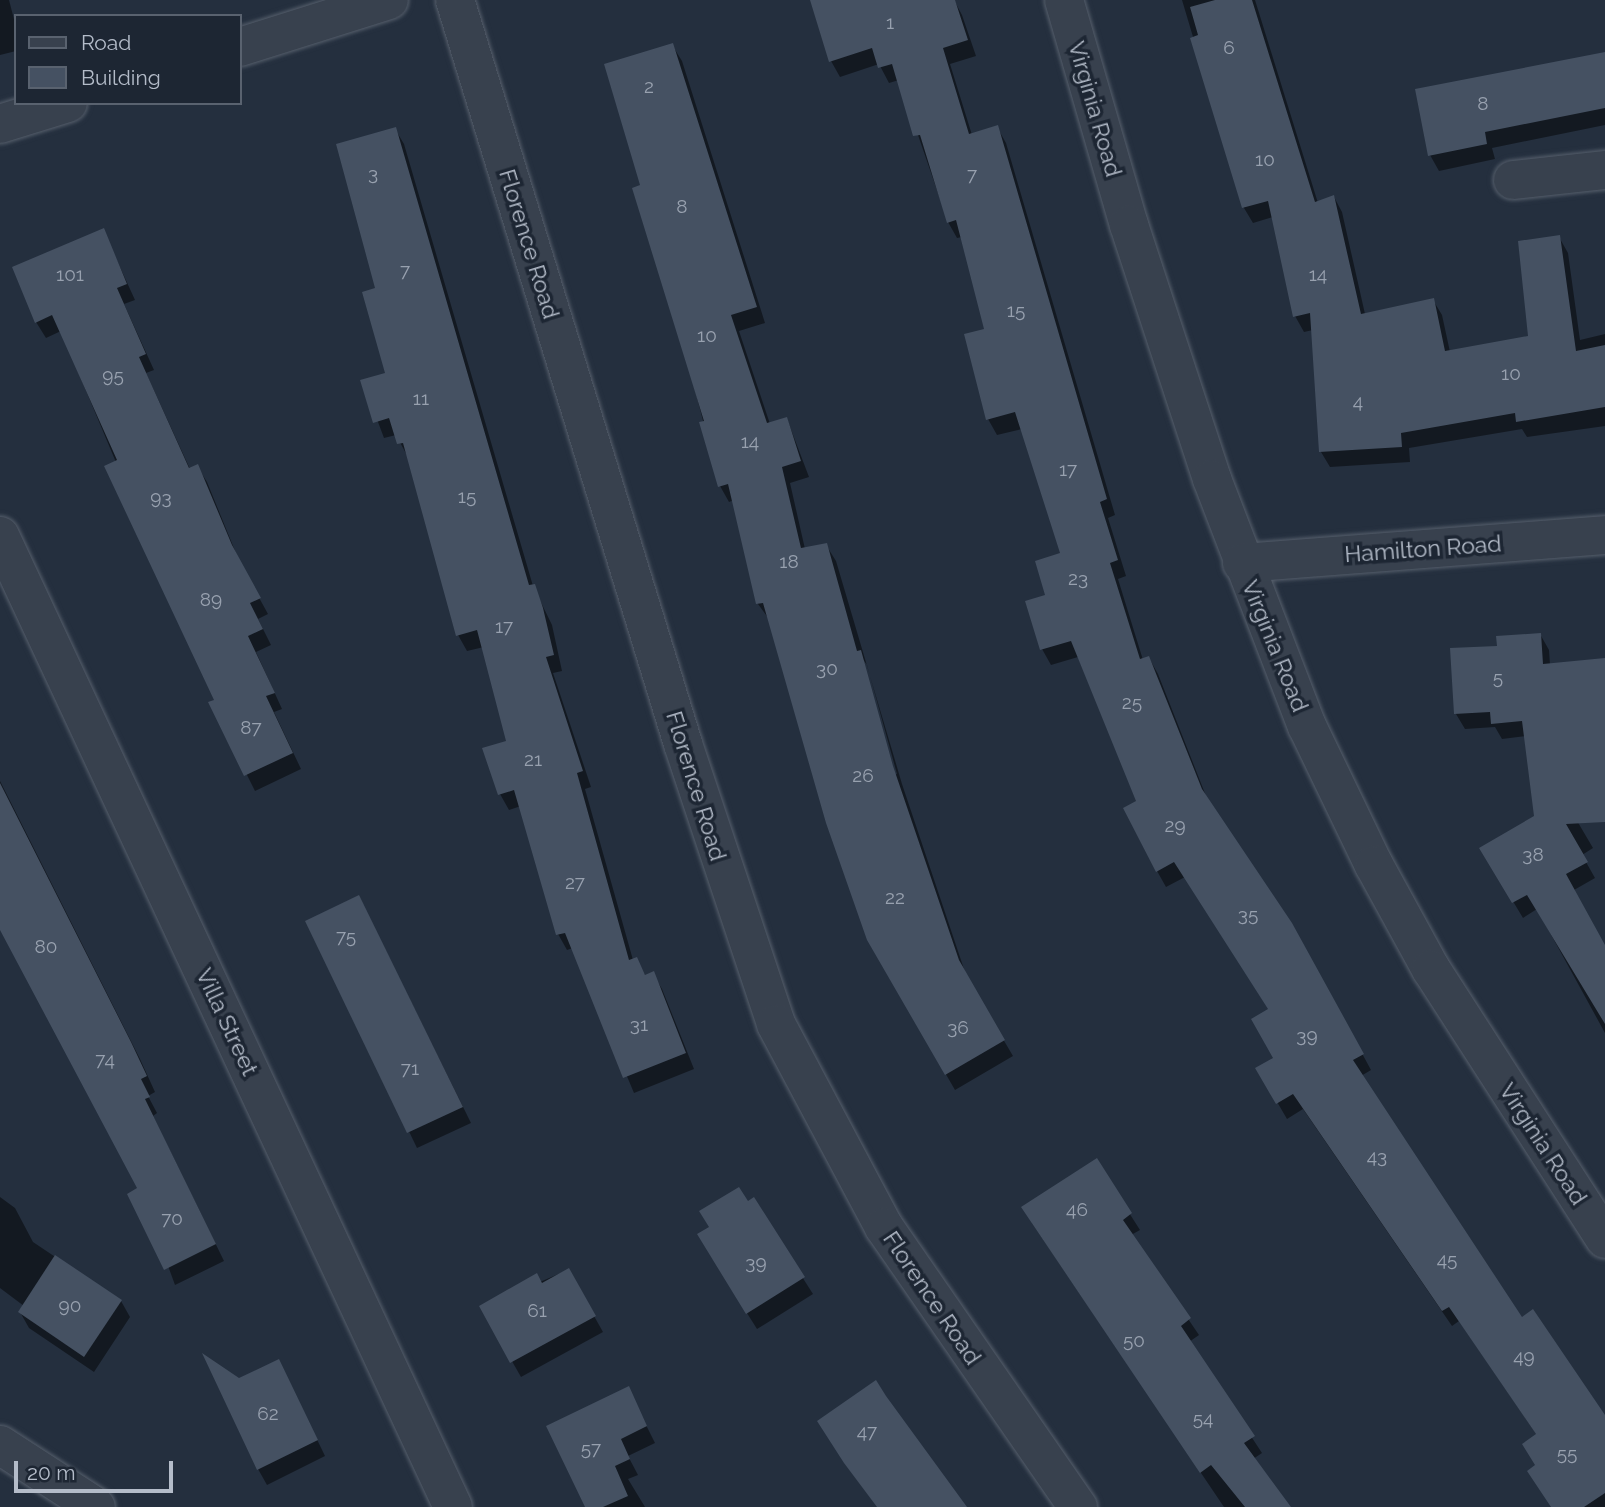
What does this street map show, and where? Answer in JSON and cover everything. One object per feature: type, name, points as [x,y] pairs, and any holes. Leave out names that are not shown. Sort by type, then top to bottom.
[{"type":"street","points":[[242,46],[389,0]]},
{"type":"street","name":"Florence Road","points":[[455,0],[683,744],[776,1024],[884,1227],[1078,1507]]},
{"type":"street","name":"Virginia Road","points":[[1064,0],[1132,237],[1242,563],[1307,726],[1396,907],[1431,970],[1605,1239]]},
{"type":"street","points":[[0,124],[62,105]]},
{"type":"street","points":[[1513,180],[1605,170]]},
{"type":"street","name":"Hamilton Road","points":[[1242,563],[1605,535]]},
{"type":"street","name":"Villa Street","points":[[0,536],[453,1507]]},
{"type":"street","points":[[0,1445],[96,1507]]},
{"type":"building","points":[[810,0],[955,0],[968,40],[943,48],[969,134],[998,125],[1107,499],[1100,502],[1118,560],[1110,563],[1140,659],[1149,656],[1202,789],[1292,923],[1364,1054],[1353,1060],[1522,1317],[1533,1309],[1605,1415],[1605,1493],[1584,1507],[1551,1507],[1527,1471],[1535,1465],[1522,1444],[1536,1434],[1449,1307],[1442,1311],[1293,1094],[1276,1104],[1255,1068],[1273,1058],[1251,1019],[1268,1009],[1174,862],[1156,872],[1123,808],[1136,801],[1071,641],[1040,650],[1025,601],[1045,595],[1035,561],[1060,553],[1015,412],[986,420],[964,334],[984,329],[956,220],[947,223],[920,135],[913,136],[892,64],[878,68],[872,48],[829,62]]},
{"type":"building","points":[[1215,0],[1252,0],[1315,202],[1334,195],[1361,314],[1434,298],[1445,351],[1528,336],[1518,241],[1560,235],[1576,351],[1605,345],[1605,407],[1516,422],[1515,413],[1401,433],[1402,447],[1319,452],[1310,313],[1293,317],[1268,201],[1242,208],[1190,38],[1198,35],[1190,7]]},
{"type":"building","points":[[673,43],[757,307],[731,315],[767,423],[787,417],[801,461],[782,467],[801,548],[827,543],[857,651],[861,650],[893,766],[959,960],[1005,1040],[945,1075],[867,940],[826,823],[763,603],[756,604],[728,484],[718,487],[699,422],[704,421],[632,188],[640,185],[604,64]]},
{"type":"building","points":[[1605,52],[1605,108],[1485,132],[1487,144],[1428,156],[1415,89]]},
{"type":"building","points":[[396,127],[529,585],[535,584],[543,608],[554,655],[546,657],[583,771],[577,773],[629,960],[637,957],[645,975],[654,971],[686,1053],[623,1078],[565,933],[556,935],[514,790],[498,795],[482,748],[506,741],[477,630],[456,636],[403,443],[397,444],[389,418],[373,423],[360,380],[385,373],[362,292],[375,288],[336,144]]},
{"type":"building","points":[[104,228],[127,284],[117,288],[146,354],[139,357],[189,468],[198,464],[232,545],[261,598],[250,603],[263,629],[248,636],[275,693],[266,696],[293,753],[244,776],[208,702],[214,700],[104,466],[117,460],[52,315],[35,323],[12,267]]},
{"type":"building","points":[[1541,633],[1543,664],[1605,658],[1605,822],[1566,824],[1588,862],[1566,874],[1605,945],[1605,1024],[1527,895],[1512,903],[1479,848],[1534,816],[1522,721],[1491,724],[1490,712],[1454,714],[1450,648],[1497,646],[1496,636]]},
{"type":"building","points":[[0,783],[147,1076],[141,1079],[150,1097],[145,1099],[216,1244],[164,1270],[127,1194],[137,1188],[0,930]]},
{"type":"building","points":[[359,895],[463,1107],[407,1133],[305,921]]},
{"type":"building","points":[[1097,1158],[1132,1213],[1123,1220],[1191,1318],[1181,1326],[1255,1436],[1244,1443],[1291,1507],[1245,1507],[1211,1465],[1200,1473],[1021,1207]]},
{"type":"building","points":[[739,1187],[748,1201],[754,1197],[805,1277],[746,1314],[697,1234],[709,1227],[699,1211]]},
{"type":"building","points":[[55,1255],[122,1300],[84,1357],[18,1312]]},
{"type":"building","points":[[569,1268],[596,1316],[510,1363],[479,1306],[537,1273],[542,1283]]},
{"type":"building","points":[[202,1353],[239,1378],[279,1359],[318,1440],[257,1470]]},
{"type":"building","points":[[876,1380],[967,1507],[877,1507],[844,1463],[817,1421]]},
{"type":"building","points":[[629,1386],[647,1426],[621,1439],[630,1459],[615,1466],[628,1496],[603,1507],[585,1507],[546,1426]]}]
